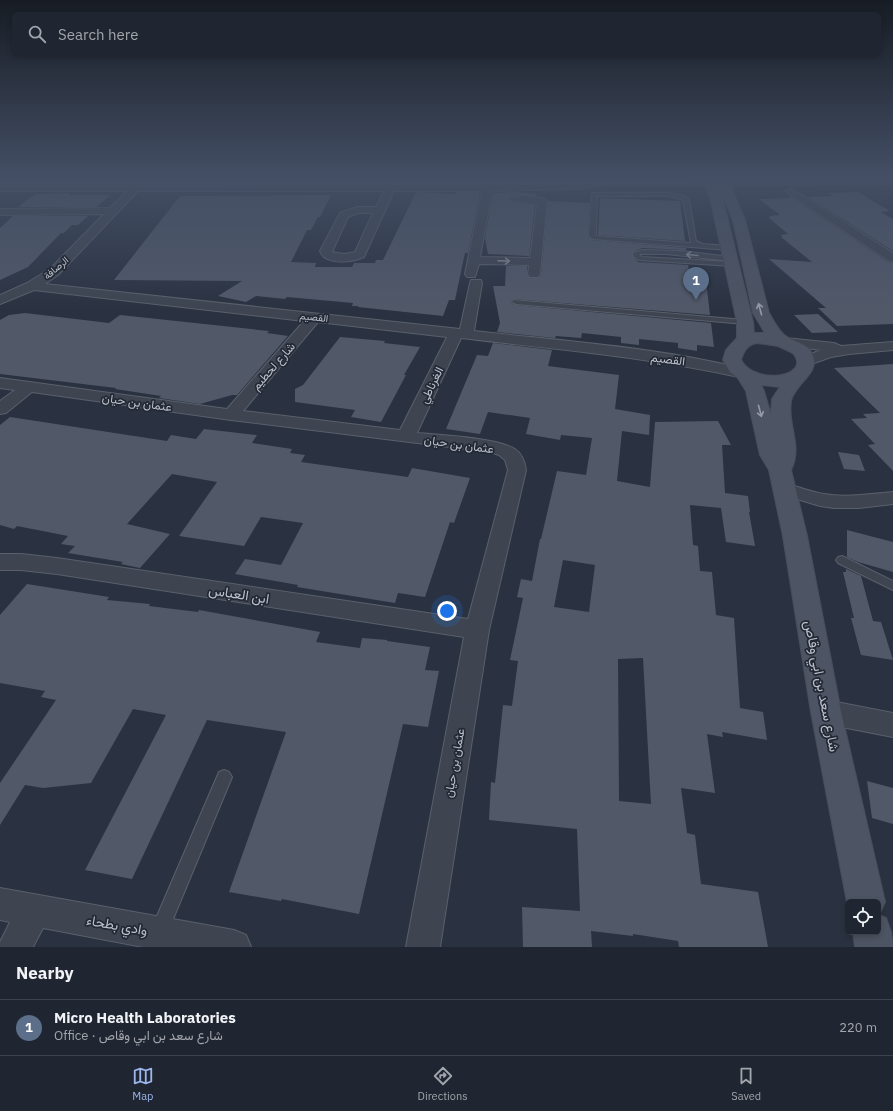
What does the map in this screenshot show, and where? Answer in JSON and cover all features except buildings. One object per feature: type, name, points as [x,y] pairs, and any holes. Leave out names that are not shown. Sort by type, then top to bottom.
[{"type":"street","name":"الرصافة","points":[[0,300],[32,286],[54,272],[103,222]]},
{"type":"street","points":[[340,222],[326,251],[327,254],[343,258],[353,258],[360,254],[374,222]]},
{"type":"street","name":"الغرناطي","points":[[406,437],[461,334],[474,279],[474,260],[481,222]]},
{"type":"street","points":[[474,260],[534,268],[539,222]]},
{"type":"street","points":[[722,222],[745,322],[746,340]]},
{"type":"street","points":[[740,222],[761,313],[769,327],[783,341],[801,351],[806,357],[802,370],[788,388],[782,399],[781,411],[786,451],[782,480],[825,501],[853,502],[893,498]]},
{"type":"street","points":[[838,222],[893,258]]},
{"type":"street","name":"القصيم","points":[[32,286],[597,349],[692,362],[742,373]]},
{"type":"street","name":"شارع لحطيم","points":[[231,414],[315,317]]},
{"type":"street","points":[[855,349],[764,338],[746,340],[742,342],[732,355],[733,364],[742,373],[763,380],[778,382],[791,380],[802,370],[827,353],[893,346]]},
{"type":"street","name":"القصيم","points":[[597,349],[690,356],[732,355]]},
{"type":"street","name":"شارع سعد بن ابي وقاص","points":[[742,373],[755,391],[771,455],[782,480],[795,536],[826,712],[865,899]]},
{"type":"street","name":"عثمان بن حيان","points":[[0,383],[491,447],[513,455],[517,462],[518,470],[477,630],[422,947]]},
{"type":"street","points":[[0,409],[29,387]]},
{"type":"street","name":"ابن العباس","points":[[0,562],[21,562],[57,566],[477,630]]},
{"type":"street","points":[[826,712],[893,725]]},
{"type":"street","name":"وادي بطحاء","points":[[0,904],[234,947]]},
{"type":"street","points":[[14,947],[35,910]]},
{"type":"street","points":[[873,935],[875,947]]},
{"type":"lane","points":[[593,222],[592,235],[594,238],[702,246]]},
{"type":"lane","points":[[690,222],[693,242],[730,257]]},
{"type":"lane","points":[[655,252],[730,257],[647,260],[640,259],[636,256],[636,253],[655,252]]},
{"type":"lane","points":[[516,302],[745,322]]},
{"type":"lane","points":[[842,560],[893,586]]},
{"type":"lane","points":[[159,933],[224,777]]},
{"type":"place","name":"Micro Health Laboratories","points":[[696,300]]}]
